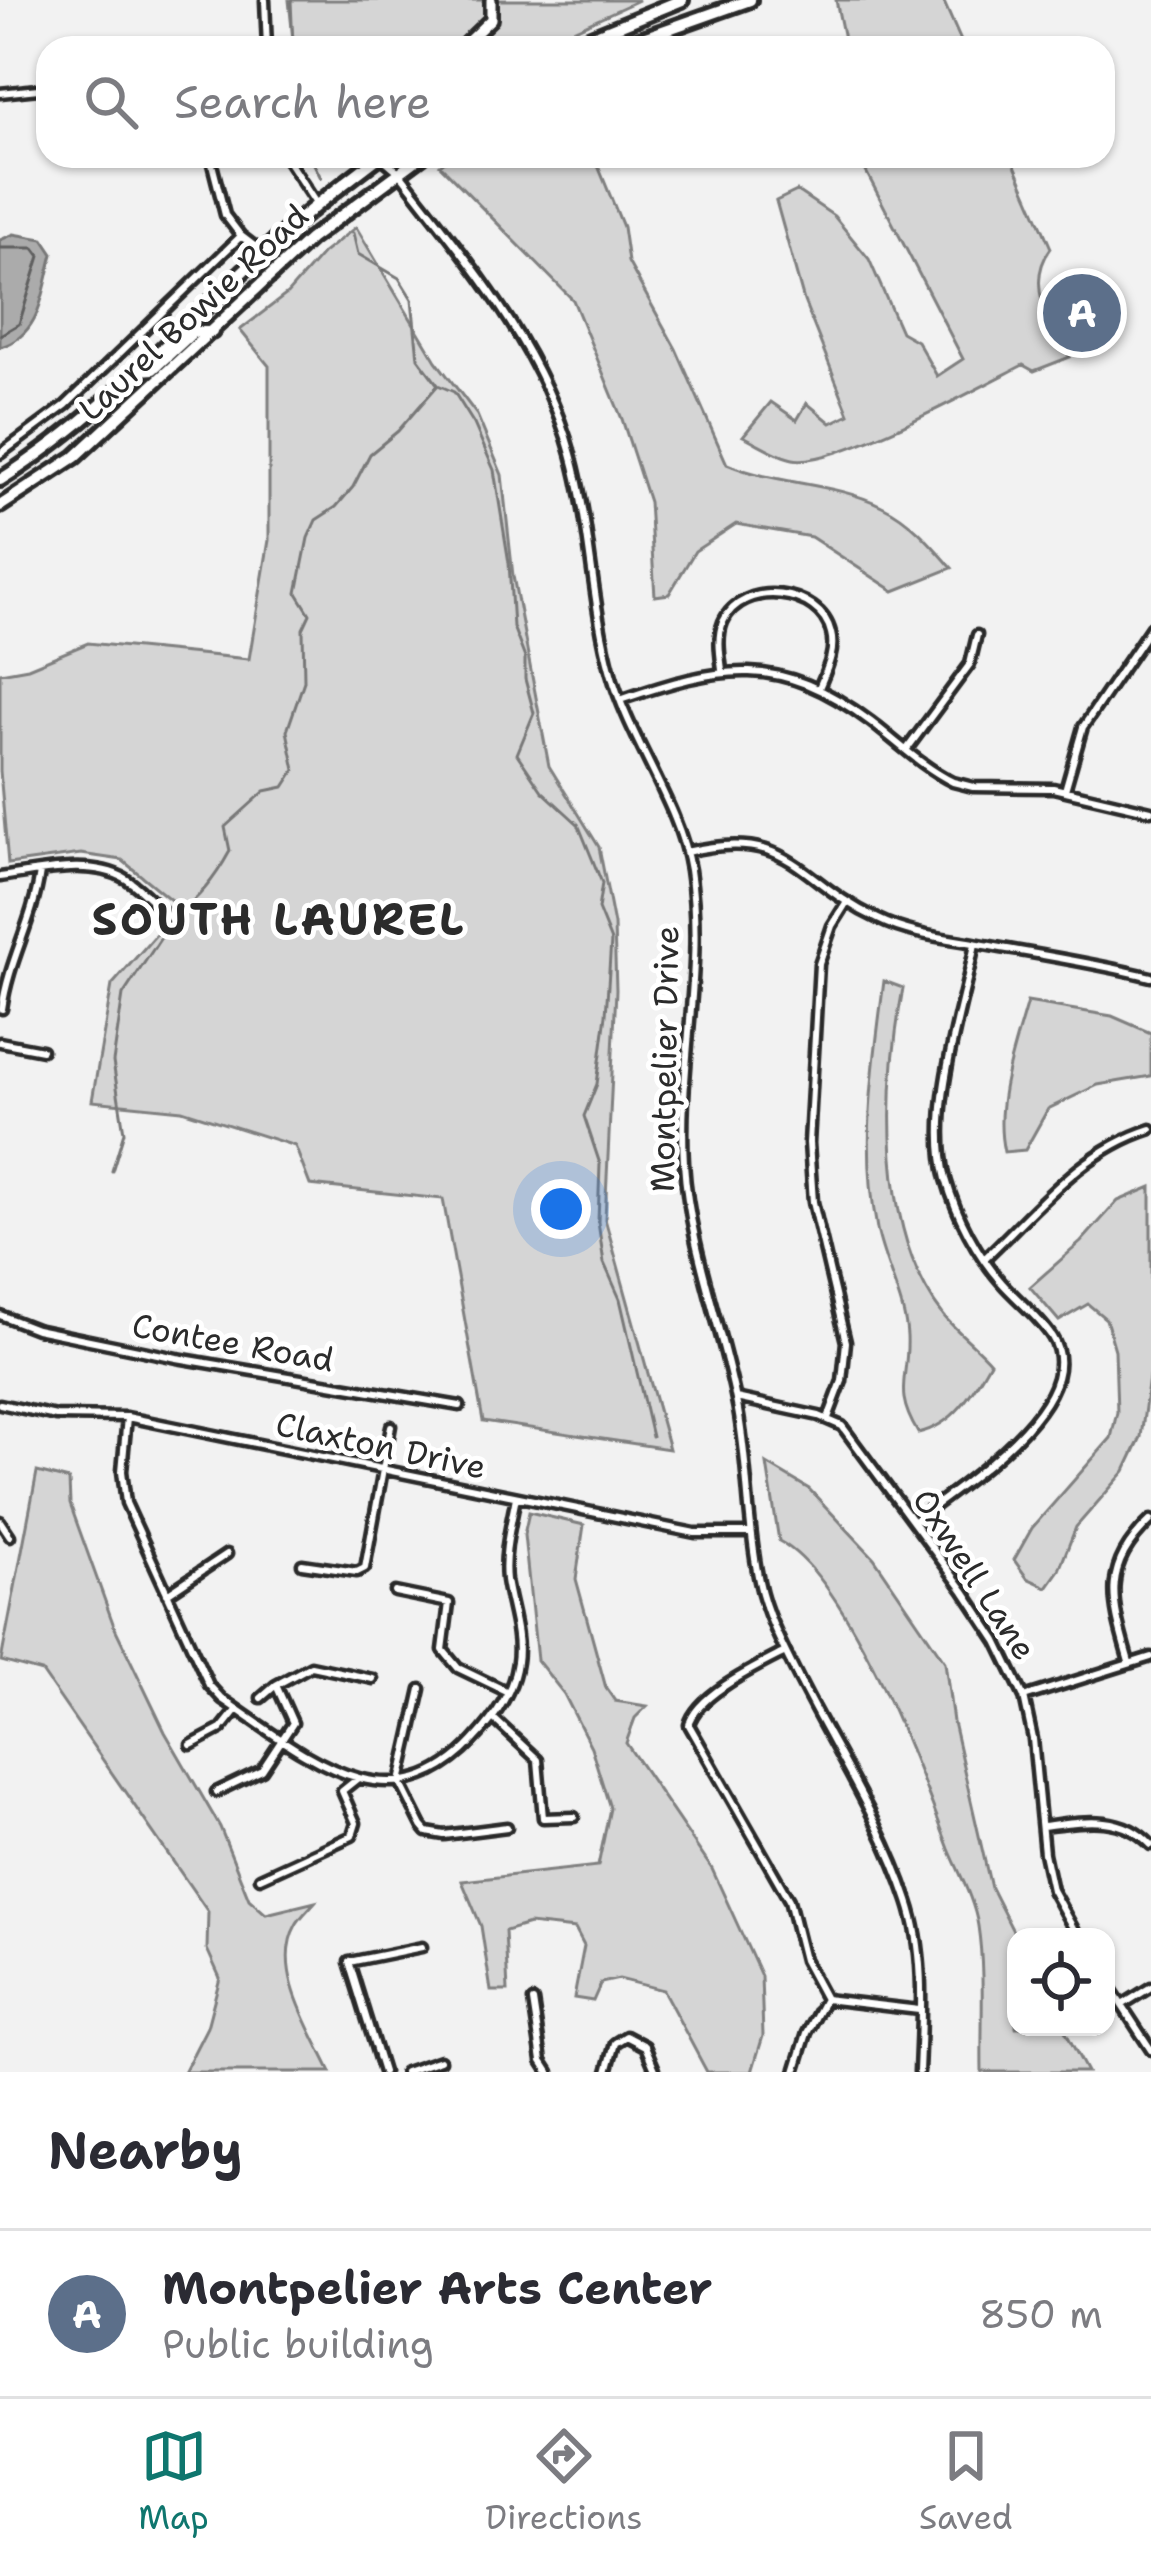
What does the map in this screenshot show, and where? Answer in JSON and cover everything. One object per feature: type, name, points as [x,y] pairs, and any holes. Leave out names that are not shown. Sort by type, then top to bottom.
[{"type":"main road","points":[[594,36],[682,0]]},
{"type":"main road","points":[[649,36],[750,0]]},
{"type":"main road","name":"Laurel Bowie Road","points":[[0,480],[65,436],[262,252],[364,168]]},
{"type":"main road","name":"Laurel Bowie Road","points":[[0,506],[75,457],[310,239],[404,168]]},
{"type":"main road","points":[[138,370],[153,369],[193,332],[212,332]]},
{"type":"street","points":[[265,0],[266,36]]},
{"type":"street","points":[[470,36],[492,6]]},
{"type":"street","points":[[0,93],[36,89]]},
{"type":"street","points":[[213,168],[221,207],[241,236],[262,252]]},
{"type":"street","points":[[293,168],[316,205]]},
{"type":"street","name":"Montpelier Drive","points":[[394,168],[500,303],[558,414],[576,474],[602,627],[620,700],[686,852],[694,922],[684,1164],[692,1224],[736,1399],[759,1581],[785,1652],[888,1852],[910,1906],[919,1961],[919,2072]]},
{"type":"street","points":[[0,454],[66,405],[241,236]]},
{"type":"street","points":[[722,670],[719,638],[729,612],[747,597],[773,594],[813,608],[830,627],[832,653],[819,688]]},
{"type":"street","points":[[1064,790],[1083,727],[1151,627]]},
{"type":"street","points":[[907,749],[970,664],[977,635]]},
{"type":"street","points":[[620,700],[722,670],[764,673],[819,688],[940,775],[963,785],[1064,790],[1151,811]]},
{"type":"street","points":[[686,852],[725,844],[763,847],[790,859],[847,902],[899,928],[1151,976]]},
{"type":"street","points":[[0,877],[83,868],[114,874],[134,885],[170,919]]},
{"type":"street","points":[[2,1009],[7,976],[34,910],[40,872]]},
{"type":"street","points":[[736,1399],[829,1418],[842,1381],[845,1342],[813,1202],[809,1143],[819,964],[826,939],[847,902]]},
{"type":"street","points":[[914,1521],[1022,1432],[1049,1401],[1058,1372],[1055,1340],[984,1258],[952,1199],[940,1147],[941,1115],[975,944]]},
{"type":"street","points":[[0,1042],[42,1050]]},
{"type":"street","points":[[984,1258],[1082,1164],[1116,1142],[1151,1129]]},
{"type":"street","name":"Contee Road","points":[[0,1315],[36,1329],[177,1358],[460,1406]]},
{"type":"street","name":"Claxton Drive","points":[[0,1404],[56,1416],[127,1417],[694,1533],[751,1533]]},
{"type":"street","points":[[127,1417],[122,1471],[126,1503],[202,1674],[237,1709],[333,1770],[357,1779],[400,1782],[419,1779],[446,1765],[493,1718],[508,1693],[518,1653],[506,1568],[516,1497]]},
{"type":"street","name":"Oxwell Lane","points":[[829,1418],[850,1436],[914,1521],[997,1641],[1024,1697],[1052,1890],[1073,1928]]},
{"type":"street","points":[[302,1564],[357,1573],[365,1568],[391,1426]]},
{"type":"street","points":[[1129,1662],[1112,1600],[1113,1579],[1130,1541],[1151,1520]]},
{"type":"street","points":[[0,1521],[10,1536]]},
{"type":"street","points":[[166,1594],[227,1554]]},
{"type":"street","points":[[395,1592],[449,1603],[443,1650],[458,1668],[508,1693]]},
{"type":"street","points":[[785,1652],[723,1688],[692,1714],[689,1725],[789,1900],[804,1960],[825,1999]]},
{"type":"street","points":[[1024,1697],[1151,1657]]},
{"type":"street","points":[[262,1698],[311,1666],[373,1679]]},
{"type":"street","points":[[216,1792],[262,1770],[283,1739],[293,1718],[276,1685]]},
{"type":"street","points":[[421,1689],[400,1782],[428,1832],[508,1827]]},
{"type":"street","points":[[191,1745],[221,1729],[237,1709]]},
{"type":"street","points":[[493,1718],[538,1760],[544,1818],[574,1817]]},
{"type":"street","points":[[260,1878],[352,1836],[356,1823],[342,1791],[357,1779]]},
{"type":"street","points":[[1042,1826],[1113,1822],[1135,1830],[1151,1845]]},
{"type":"street","points":[[383,2072],[349,1962],[422,1947]]},
{"type":"street","points":[[1123,2005],[1151,1987]]},
{"type":"street","points":[[1115,1994],[1151,2050]]},
{"type":"street","points":[[825,1999],[919,2010]]},
{"type":"street","points":[[795,2072],[807,2033],[825,1999]]},
{"type":"street","points":[[533,2001],[548,2072]]},
{"type":"street","points":[[608,2072],[615,2043],[626,2036],[641,2042],[656,2072]]},
{"type":"street","points":[[405,2072],[440,2060]]},
{"type":"shaded area","points":[[289,0],[639,0],[560,36],[293,36]]},
{"type":"shaded area","points":[[836,0],[943,0],[959,36],[843,36]]},
{"type":"shaded area","points":[[443,168],[599,168],[623,227],[628,262],[676,349],[727,464],[845,492],[882,506],[911,525],[952,568],[894,591],[811,537],[736,524],[695,551],[669,594],[655,596],[649,502],[622,419],[573,300]]},
{"type":"shaded area","points":[[864,168],[1016,168],[1051,248],[1043,262],[1040,290],[1048,318],[1070,357],[1034,371],[1023,365],[873,439],[813,458],[793,459],[743,436],[771,402],[797,420],[807,403],[831,423],[849,414],[804,301],[776,201],[797,191],[834,216],[869,259],[901,332],[917,341],[937,376],[963,359]]},
{"type":"shaded area","points":[[356,227],[436,361],[477,415],[502,475],[513,576],[549,766],[599,847],[614,925],[616,990],[605,1219],[669,1449],[483,1421],[443,1199],[310,1185],[295,1146],[182,1110],[92,1101],[112,985],[161,929],[172,901],[122,860],[81,854],[8,864],[0,771],[0,673],[28,668],[88,643],[249,659],[269,540],[269,366],[240,330],[287,294],[323,253]]},
{"type":"shaded area","points":[[884,981],[903,988],[891,1113],[897,1202],[907,1244],[944,1316],[990,1362],[952,1415],[918,1433],[904,1395],[905,1323],[872,1198],[870,1105]]},
{"type":"shaded area","points":[[1027,1002],[1112,1016],[1151,1033],[1151,1076],[1098,1085],[1048,1109],[1025,1150],[1004,1152],[1003,1096]]},
{"type":"shaded area","points":[[1151,1187],[1151,1362],[1141,1437],[1125,1471],[1076,1527],[1047,1587],[1027,1578],[1014,1560],[1032,1528],[1111,1438],[1117,1412],[1115,1350],[1106,1319],[1088,1304],[1059,1321],[1030,1287],[1118,1201]]},
{"type":"shaded area","points":[[767,1464],[809,1489],[874,1558],[945,1662],[953,1722],[991,1888],[1011,1928],[1007,1928],[1007,2036],[1068,2036],[1087,2072],[982,2072],[981,1962],[973,1906],[880,1680],[831,1594],[806,1562],[779,1541]]},
{"type":"shaded area","points":[[37,1472],[69,1480],[70,1504],[114,1626],[165,1732],[220,1827],[249,1899],[266,1914],[315,1902],[296,1925],[288,1961],[297,2000],[331,2072],[184,2072],[207,2027],[220,1978],[207,1949],[208,1912],[42,1672],[1,1661]]},
{"type":"shaded area","points":[[529,1512],[584,1525],[576,1579],[606,1688],[615,1701],[647,1706],[635,1718],[626,1743],[712,1869],[761,1976],[763,2036],[752,2072],[707,2072],[663,1990],[619,1979],[601,1983],[593,2001],[574,1998],[584,1946],[575,1929],[529,1924],[505,1931],[508,1991],[491,1991],[481,1926],[462,1881],[598,1866],[610,1808],[591,1747],[564,1694],[537,1660],[524,1535]]},
{"type":"water","points":[[14,234],[43,239],[53,254],[32,322],[14,341],[0,347],[0,240]]},
{"type":"waterway","points":[[291,0],[292,36]]},
{"type":"waterway","points":[[316,168],[321,178]]},
{"type":"waterway","points":[[177,913],[207,886],[230,851],[225,827],[265,791],[284,787],[295,770],[287,731],[304,681],[303,629],[310,614],[297,593],[316,520],[336,507],[370,454],[398,431],[438,385],[418,358],[412,299],[399,278],[358,254],[353,233]]},
{"type":"waterway","points":[[438,385],[454,392],[494,470],[509,563],[513,627],[525,658],[534,713],[517,754],[542,791],[578,824],[602,883],[598,909],[611,941],[606,1015],[597,1084],[584,1116],[600,1164],[598,1222],[604,1263],[620,1299],[652,1437]]},
{"type":"waterway","points":[[112,1171],[124,1132],[113,1062],[123,995],[168,927]]},
{"type":"place","name":"Montpelier Arts Center","points":[[1082,313]]},
{"type":"district","name":"SOUTH LAUREL","points":[[279,919]]}]
